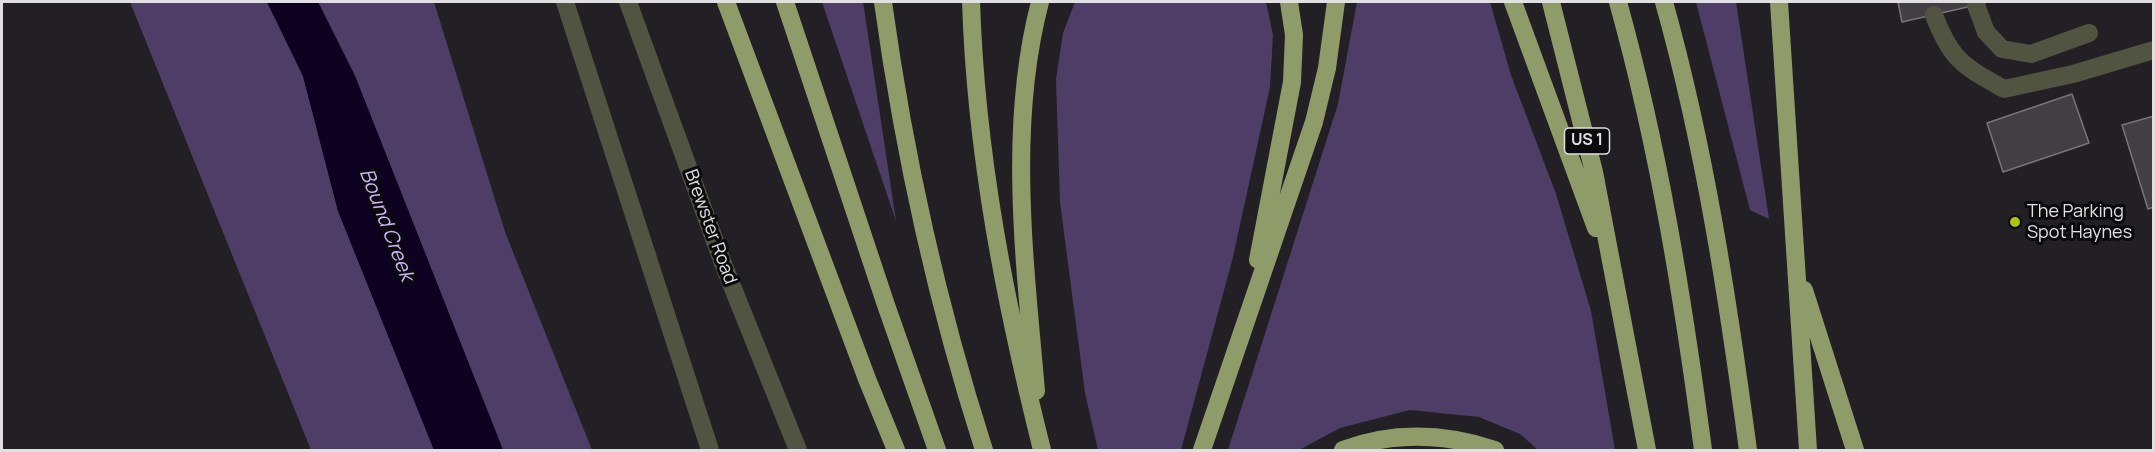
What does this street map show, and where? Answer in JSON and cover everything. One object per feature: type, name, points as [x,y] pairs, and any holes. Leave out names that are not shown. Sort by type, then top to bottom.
[{"type":"highway","points":[[726,2],[867,379],[896,450]]},
{"type":"highway","points":[[785,2],[937,450]]},
{"type":"highway","points":[[883,2],[899,108],[925,233],[950,335],[984,450]]},
{"type":"highway","points":[[971,2],[976,104],[992,219],[1014,333],[1042,448]]},
{"type":"highway","points":[[1040,2],[1027,65],[1022,151],[1025,257],[1042,448]]},
{"type":"highway","points":[[1244,327],[1292,82],[1294,35],[1289,2]]},
{"type":"highway","points":[[1513,2],[1616,282]]},
{"type":"highway","name":"US 1","points":[[1551,2],[1594,172],[1647,450]]},
{"type":"highway","points":[[1618,2],[1636,71],[1671,236],[1703,450]]},
{"type":"highway","points":[[1664,2],[1692,115],[1713,227],[1733,339],[1748,450]]},
{"type":"highway","points":[[1779,2],[1808,450]]},
{"type":"highway","points":[[1202,450],[1314,122],[1327,68],[1335,6]]},
{"type":"highway","points":[[1795,263],[1855,450]]},
{"type":"highway","points":[[1343,450],[1397,436],[1423,435],[1449,438],[1495,450]]},
{"type":"street","points":[[565,2],[710,450]]},
{"type":"street","name":"Brewster Road","points":[[628,2],[724,266],[798,450]]},
{"type":"street","points":[[1976,5],[1986,32],[2002,49],[2031,54],[2089,33]]},
{"type":"street","points":[[1935,15],[1944,40],[1955,56],[1971,70],[2004,89],[2073,74],[2154,50]]},
{"type":"shaded area","points":[[130,2],[267,2],[303,76],[338,211],[434,450],[311,450]]},
{"type":"shaded area","points":[[318,2],[434,2],[505,232],[592,450],[503,450],[355,76]]},
{"type":"shaded area","points":[[822,2],[863,2],[896,221]]},
{"type":"shaded area","points":[[1075,2],[1266,2],[1273,35],[1270,87],[1233,257],[1181,450],[1098,450],[1085,393],[1060,202],[1056,79],[1063,33]]},
{"type":"shaded area","points":[[1357,2],[1490,2],[1511,75],[1556,194],[1591,311],[1615,450],[1538,450],[1520,434],[1479,417],[1410,410],[1340,428],[1299,450],[1228,450],[1338,104]]},
{"type":"shaded area","points":[[1696,2],[1736,2],[1769,219],[1750,210]]},
{"type":"water","name":"Bound Creek","points":[[267,2],[318,2],[355,76],[503,450],[434,450],[338,211],[303,76]]},
{"type":"building","points":[[1898,2],[1985,2],[1985,3],[1902,22]]},
{"type":"building","points":[[2072,94],[2089,143],[2003,172],[1987,123]]},
{"type":"building","points":[[2154,116],[2154,207],[2148,209],[2122,125]]},
{"type":"place","name":"The Parking Spot Haynes","points":[[2015,222]]}]
